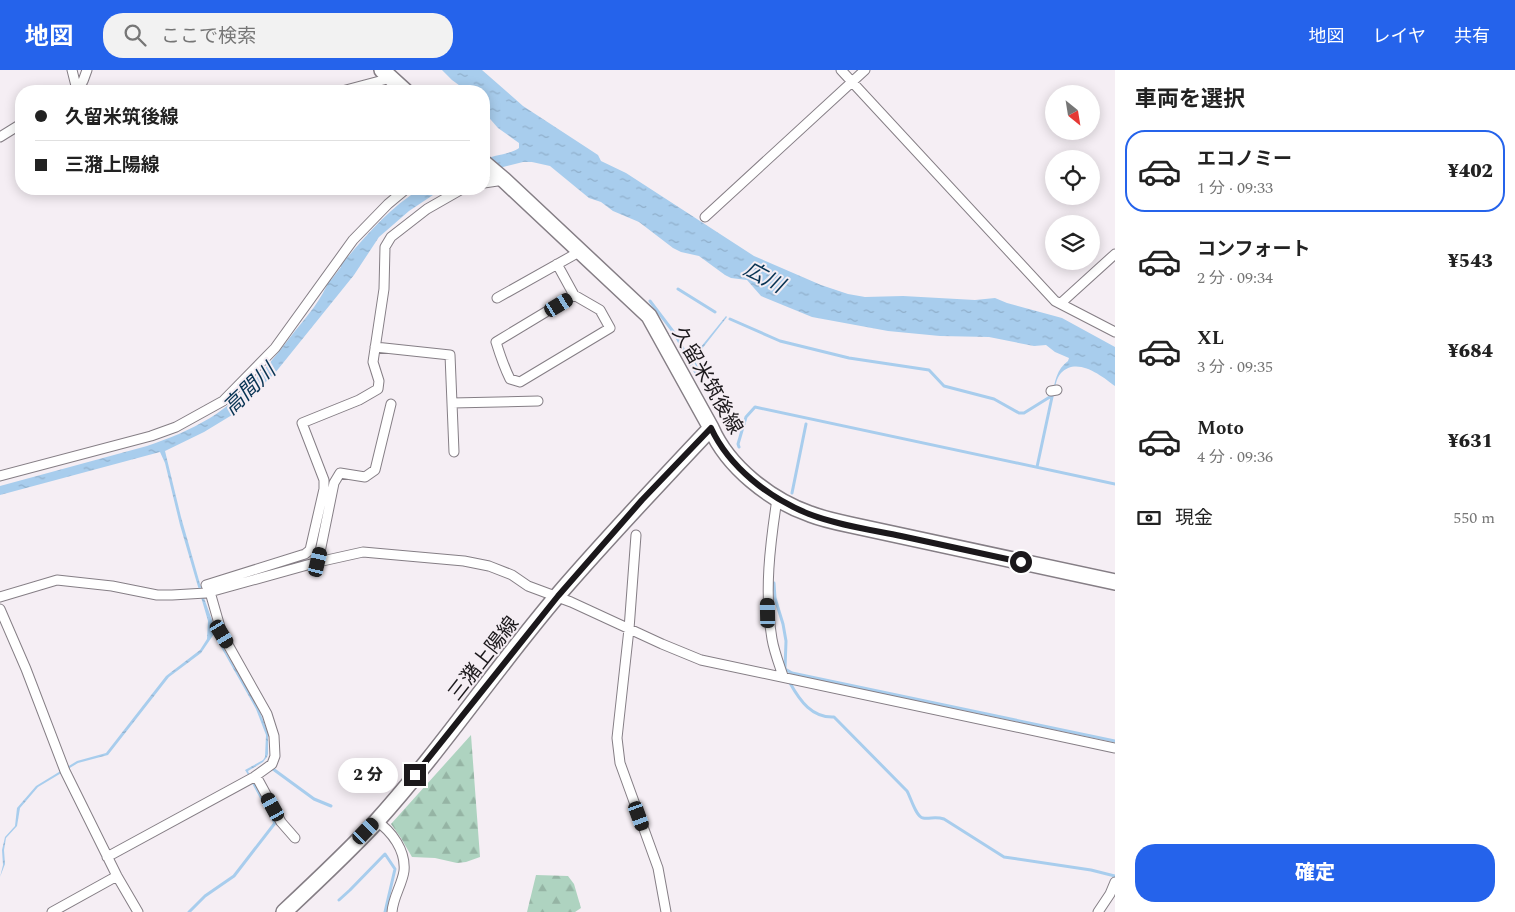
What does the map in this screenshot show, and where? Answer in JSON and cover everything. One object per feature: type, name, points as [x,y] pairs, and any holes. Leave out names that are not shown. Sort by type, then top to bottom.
[{"type":"main road","points":[[387,74],[399,85]]},
{"type":"main road","name":"久留米筑後線","points":[[494,179],[579,252],[649,316],[718,444],[746,475],[777,499],[810,514],[851,525],[1115,582]]},
{"type":"main road","name":"三潴上陽線","points":[[284,912],[347,852],[376,821],[428,760],[558,596],[642,500],[711,428]]},
{"type":"street","points":[[72,70],[75,85]]},
{"type":"street","points":[[83,81],[87,70]]},
{"type":"street","points":[[841,70],[1055,301],[1115,332]]},
{"type":"street","points":[[705,217],[865,70]]},
{"type":"street","points":[[358,85],[387,74]]},
{"type":"street","points":[[0,137],[15,128]]},
{"type":"street","points":[[0,476],[151,436],[176,427],[223,400],[275,348],[353,240],[399,195]]},
{"type":"street","points":[[107,857],[253,777],[272,764],[275,756],[274,736],[268,714],[222,634],[205,593],[206,585],[305,554],[310,550],[324,489],[324,480],[302,423],[359,400],[378,389],[373,362],[384,289],[385,247],[391,237],[427,209],[452,195]]},
{"type":"street","points":[[497,298],[579,252]]},
{"type":"street","points":[[1061,303],[1115,254]]},
{"type":"street","points":[[556,264],[574,295],[600,310],[610,328],[520,382],[510,379],[503,366],[503,359],[496,342],[574,295]]},
{"type":"street","points":[[375,347],[450,355],[454,452]]},
{"type":"street","points":[[452,403],[538,401]]},
{"type":"street","points":[[318,562],[334,483],[340,474],[364,477],[375,470],[391,404]]},
{"type":"street","points":[[777,499],[768,558],[768,613],[772,640],[782,676]]},
{"type":"street","points":[[636,535],[629,629],[617,738],[620,763],[658,868],[666,912]]},
{"type":"street","points":[[0,597],[58,580],[112,586],[157,595],[205,593],[318,562],[363,552],[464,561],[489,566],[512,575],[528,586],[558,596],[701,660],[1115,748]]},
{"type":"street","points":[[0,609],[26,669],[64,769],[107,857],[138,912]]},
{"type":"street","points":[[253,777],[281,822],[295,838]]},
{"type":"street","points":[[376,821],[394,837],[403,858],[404,871],[392,904],[392,912]]},
{"type":"street","points":[[52,912],[117,876]]},
{"type":"street","points":[[1098,912],[1110,894],[1115,882]]},
{"type":"green space","points":[[471,735],[480,857],[457,863],[435,858],[412,857],[391,824]]},
{"type":"green space","points":[[536,875],[568,876],[574,884],[581,908],[575,912],[527,912]]},
{"type":"water","name":"広川","points":[[442,70],[482,70],[523,106],[598,155],[601,161],[626,173],[754,256],[821,285],[848,294],[865,297],[903,296],[975,300],[995,298],[1062,318],[1115,347],[1115,386],[1089,369],[1074,366],[1067,368],[1059,375],[1053,395],[1057,376],[1069,358],[1055,352],[1046,345],[1034,346],[989,337],[940,336],[888,331],[812,317],[761,296],[747,280],[731,278],[725,275],[699,256],[673,248],[639,222],[613,211],[601,202],[589,198],[550,166],[523,162],[491,170],[490,158],[516,150],[519,148],[519,143],[498,128],[490,119],[490,85],[459,85]]},
{"type":"water","name":"高間川","points":[[411,195],[433,195],[409,211],[379,237],[354,275],[275,373],[232,415],[204,432],[165,451],[181,517],[204,598],[216,631],[201,653],[169,677],[108,755],[78,763],[38,787],[20,808],[17,826],[6,838],[4,850],[5,864],[0,877],[5,837],[15,826],[17,808],[36,786],[77,761],[106,753],[166,676],[200,650],[207,639],[208,621],[180,525],[165,463],[160,452],[0,495],[0,486],[147,446],[179,434],[222,410],[246,389],[276,355],[314,307],[323,294],[329,280],[331,280],[340,266],[377,224]]},
{"type":"water","points":[[726,316],[694,359],[702,378],[692,358]]},
{"type":"water","points":[[218,639],[258,707],[268,733],[267,757],[263,762],[248,771],[252,781],[245,770],[265,757],[266,735],[256,709]]},
{"type":"waterway","points":[[678,289],[715,312]]},
{"type":"waterway","points":[[650,301],[675,334],[696,373]]},
{"type":"waterway","points":[[730,319],[780,341],[849,358],[929,370],[944,386],[994,399],[1019,413],[1024,413],[1053,395]]},
{"type":"waterway","points":[[1037,467],[1052,397]]},
{"type":"waterway","points":[[739,447],[738,444],[746,417],[755,407],[1115,484]]},
{"type":"waterway","points":[[792,493],[806,424]]},
{"type":"waterway","points":[[774,583],[775,598],[786,641],[785,669],[792,673],[1115,741]]},
{"type":"waterway","points":[[790,683],[808,707],[819,715],[834,717],[907,791],[920,817],[944,819],[1004,857],[1091,870],[1115,876]]},
{"type":"waterway","points":[[273,769],[314,799],[331,806]]},
{"type":"waterway","points":[[189,912],[205,896],[234,876],[275,823],[252,780]]},
{"type":"waterway","points":[[339,900],[385,854],[395,869],[385,912]]},
{"type":"route","points":[[415,775],[558,596],[642,500],[711,428],[718,444],[746,475],[777,499],[810,514],[851,525],[1021,562]]}]
